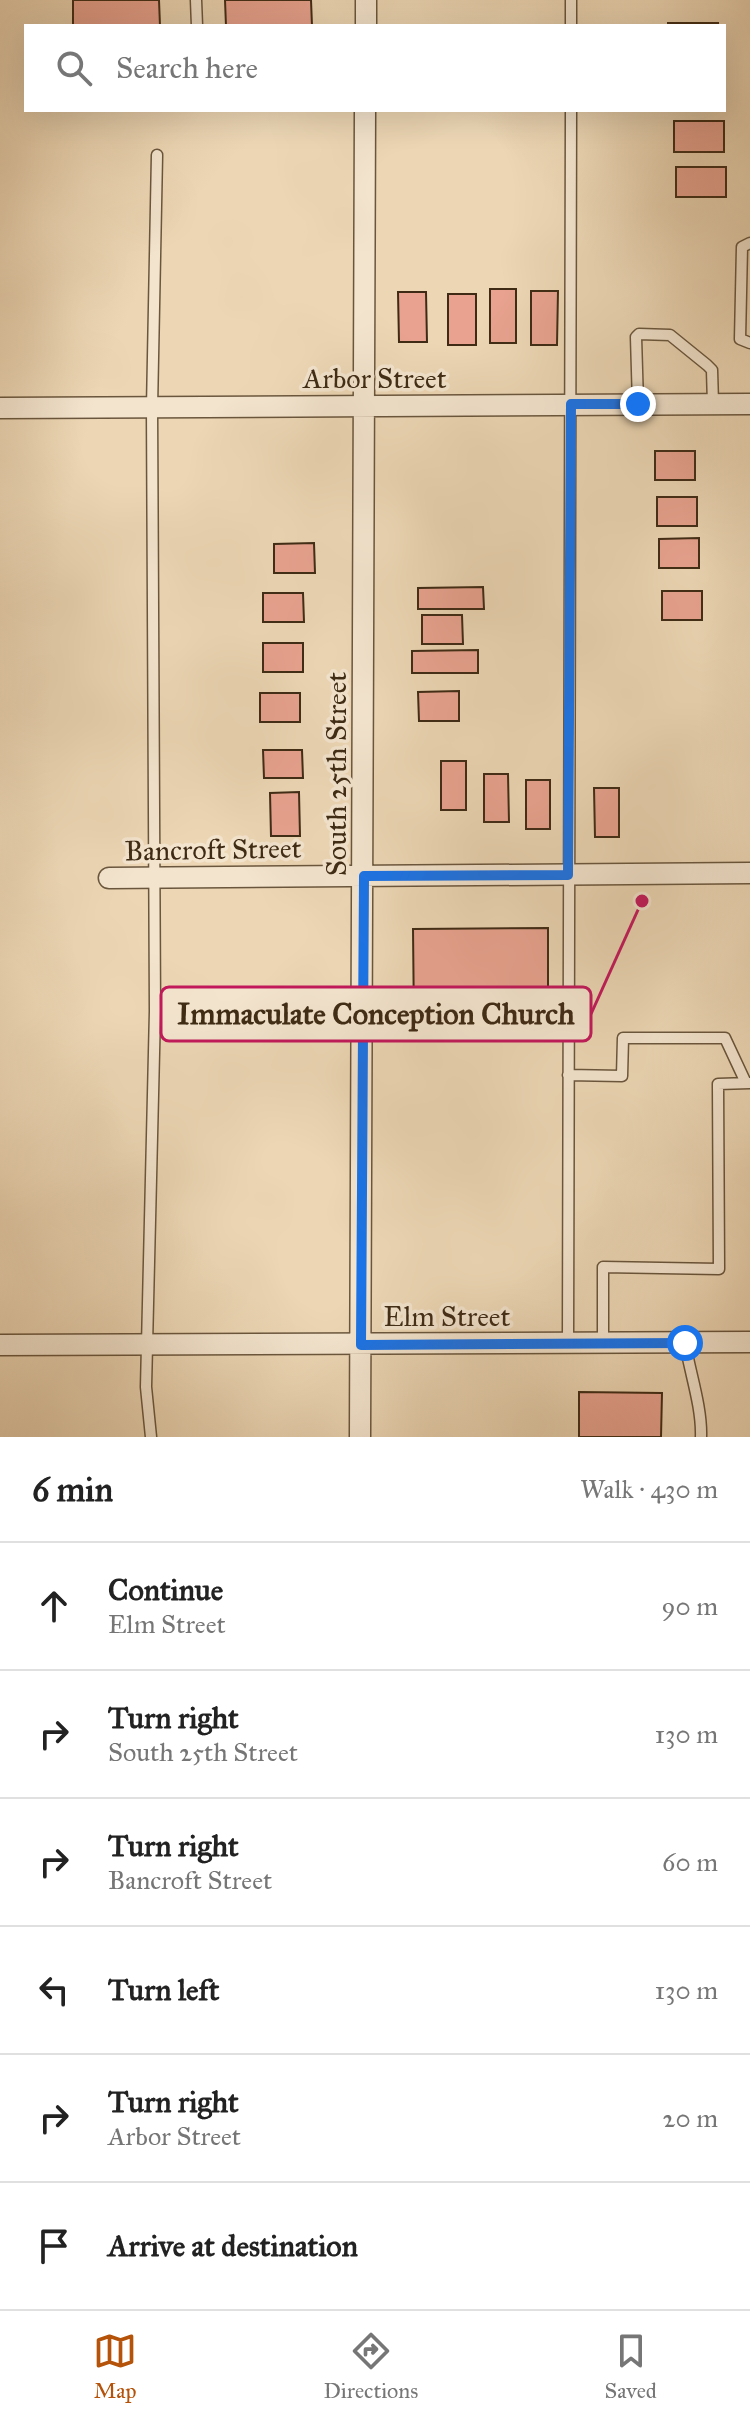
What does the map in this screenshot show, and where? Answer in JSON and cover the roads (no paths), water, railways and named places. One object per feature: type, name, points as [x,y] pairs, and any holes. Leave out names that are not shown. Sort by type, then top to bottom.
[{"type":"street","points":[[366,0],[366,24]]},
{"type":"street","name":"South 25th Street","points":[[360,1437],[365,112]]},
{"type":"street","name":"Arbor Street","points":[[0,408],[750,404]]},
{"type":"street","name":"Bancroft Street","points":[[109,878],[750,873]]},
{"type":"street","name":"Elm Street","points":[[0,1345],[750,1342]]},
{"type":"lane","points":[[196,0],[197,24]]},
{"type":"lane","points":[[571,0],[571,24]]},
{"type":"lane","points":[[568,1343],[571,112]]},
{"type":"lane","points":[[151,1437],[146,1345],[155,1011],[152,408],[157,155]]},
{"type":"lane","points":[[750,243],[742,247],[740,339],[750,343]]},
{"type":"lane","points":[[638,404],[636,337],[639,334],[670,335],[707,365],[712,370],[713,404]]},
{"type":"lane","points":[[568,1075],[622,1076],[623,1038],[725,1038],[748,1083],[718,1084],[719,1269],[603,1267],[603,1343]]},
{"type":"lane","points":[[685,1343],[694,1399],[702,1414],[701,1437]]},
{"type":"place","name":"Immaculate Conception Church","points":[[642,901]]}]
